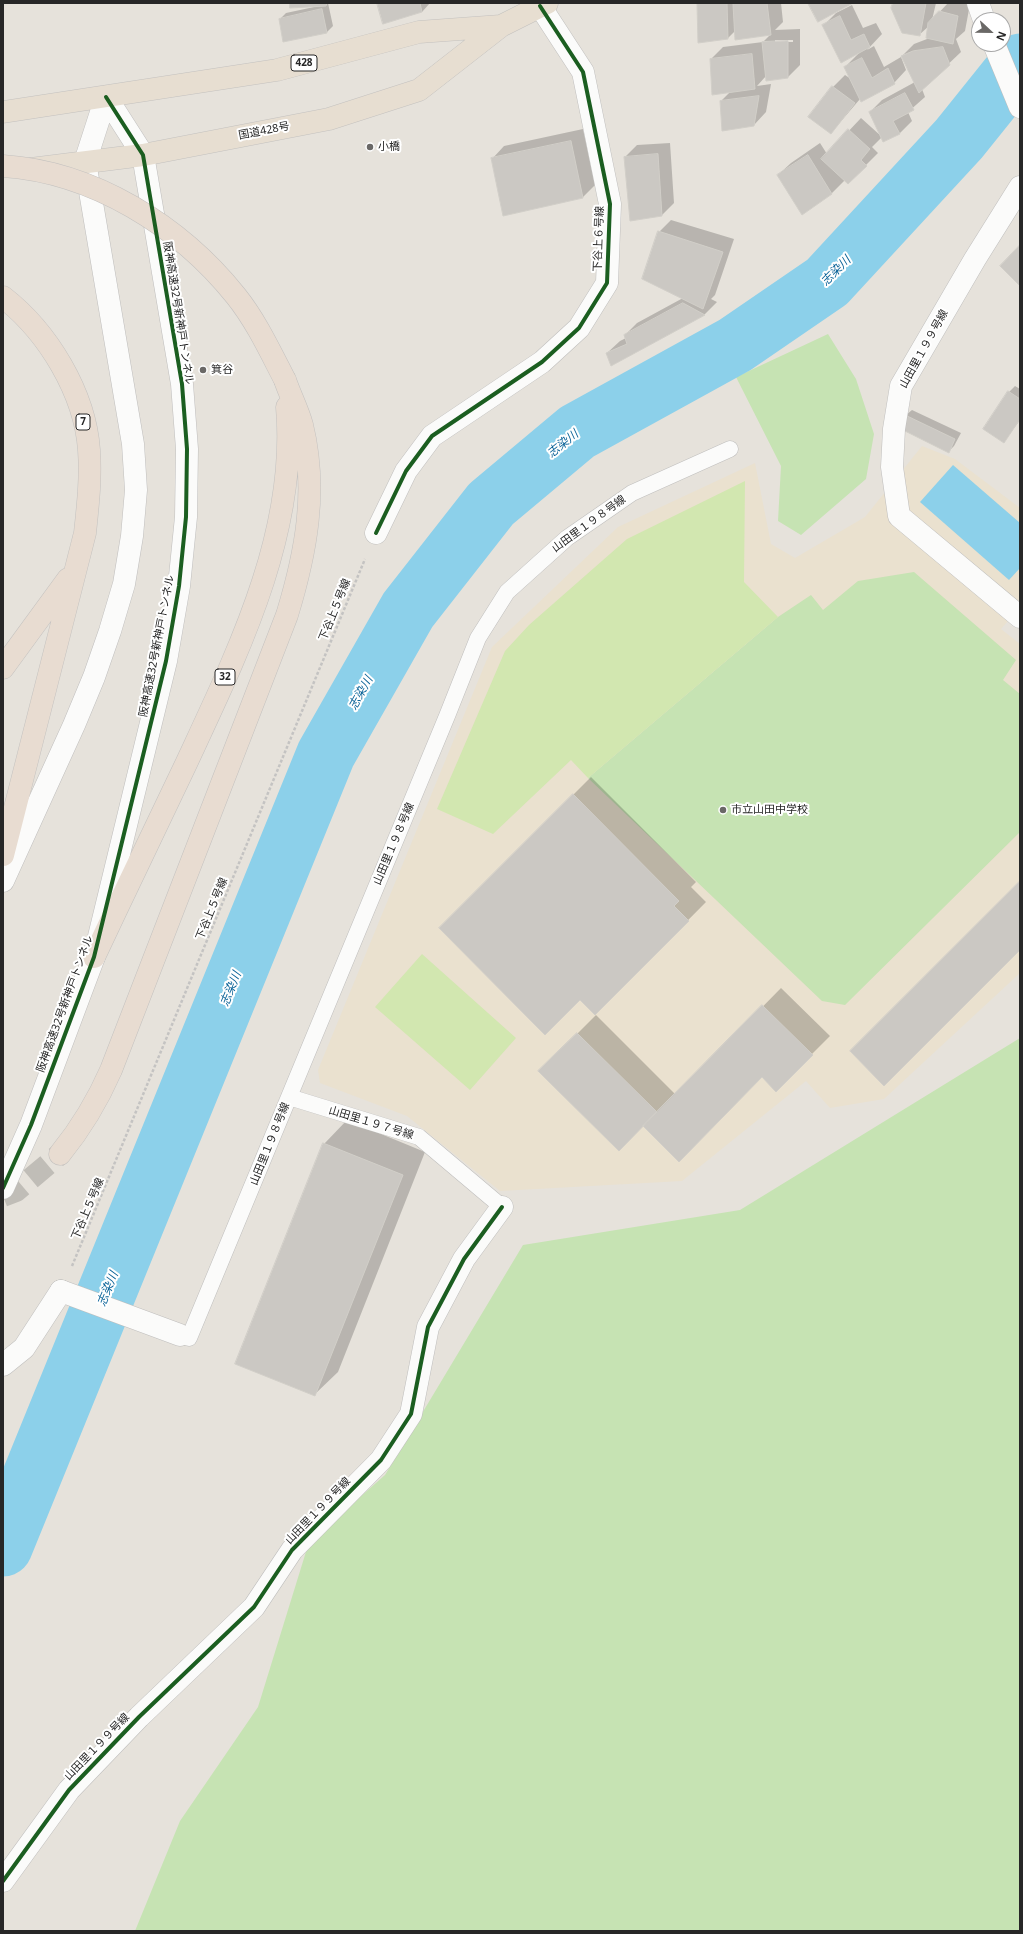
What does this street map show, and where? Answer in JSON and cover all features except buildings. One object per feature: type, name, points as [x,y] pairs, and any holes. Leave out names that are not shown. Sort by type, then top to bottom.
[{"type":"highway","name":"国道428号","points":[[3,172],[142,155],[329,118],[419,90],[501,26],[544,5]]},
{"type":"highway","name":"国道428号","points":[[3,112],[277,70],[419,32],[501,26]]},
{"type":"highway","points":[[3,166],[54,175],[95,188],[132,207],[171,233],[205,260],[236,297],[262,336],[285,380],[302,424],[309,460],[310,500],[306,537],[299,576],[287,615],[98,1099],[82,1127],[60,1154]]},
{"type":"highway","name":"7","points":[[3,297],[15,307],[43,339],[67,377],[81,412],[89,449],[89,491],[85,533],[74,570],[3,855]]},
{"type":"highway","name":"32","points":[[94,957],[202,730],[257,601],[272,557],[283,508],[288,466],[289,425],[285,380]]},
{"type":"highway","name":"7","points":[[3,668],[74,570]]},
{"type":"street","name":"下谷上６号線","points":[[376,533],[406,471],[432,436],[542,362],[579,328],[607,283],[610,204],[583,72],[544,5]]},
{"type":"street","points":[[997,52],[1020,107]]},
{"type":"street","name":"阪神高速32号新神戸トンネル","points":[[3,1188],[31,1125],[94,957],[166,661],[179,586],[186,517],[187,449],[182,384],[142,155],[106,97]]},
{"type":"street","points":[[3,881],[94,677],[124,584],[132,536],[136,490],[132,444],[85,162],[106,97]]},
{"type":"street","name":"山田里１９９号線","points":[[1019,191],[975,259],[902,386],[894,429],[892,467],[899,516],[1020,617]]},
{"type":"street","name":"山田里１９９号線","points":[[3,1881],[68,1790],[139,1717],[254,1607],[292,1550],[381,1460],[412,1414],[428,1327],[464,1259],[502,1207]]},
{"type":"street","points":[[3,1366],[24,1348],[62,1291],[180,1335]]},
{"type":"lane","name":"山田里１９８号線","points":[[180,1335],[189,1338],[478,638],[507,592],[566,538],[632,493],[730,450]]},
{"type":"lane","name":"山田里１９７号線","points":[[289,1097],[419,1137],[502,1207]]},
{"type":"shaded area","name":"市立山田中学校","points":[[922,446],[955,459],[1020,508],[1020,607],[1001,629],[1020,644],[1020,973],[884,1099],[830,1108],[806,1081],[682,1181],[500,1191],[407,1116],[320,1083],[318,1070],[492,647],[618,527],[755,463],[771,544],[795,558],[865,517]]},
{"type":"green space","points":[[828,334],[856,379],[874,434],[866,479],[801,535],[778,521],[781,466],[736,377]]},
{"type":"green space","points":[[745,481],[744,582],[778,617],[588,778],[571,760],[493,834],[437,809],[505,651],[529,625],[627,539]]},
{"type":"green space","points":[[914,572],[1016,660],[1003,680],[1020,694],[1020,832],[845,1005],[822,1001],[588,778],[778,617],[811,595],[823,610],[858,581]]},
{"type":"green space","points":[[422,954],[516,1038],[470,1090],[375,1007]]},
{"type":"green space","points":[[1020,1038],[1020,1931],[135,1931],[180,1821],[258,1707],[309,1542],[385,1475],[523,1245],[740,1210]]},
{"type":"water","points":[[953,465],[1020,523],[1020,568],[1009,580],[920,502]]},
{"type":"waterway","name":"志染川","points":[[3,1547],[326,754],[408,610],[491,504],[577,432],[735,345],[827,282],[959,139],[1020,63]]},
{"type":"tunnel","points":[[3,1196],[16,1191],[60,1154]]},
{"type":"cycle path","points":[[376,533],[406,471],[432,436],[542,362],[579,328],[607,283],[610,204],[583,72],[540,6]]},
{"type":"cycle path","points":[[3,1188],[31,1125],[94,957],[166,661],[179,586],[186,517],[187,449],[182,384],[143,155],[106,97]]},
{"type":"cycle path","points":[[3,1881],[69,1790],[139,1717],[254,1607],[292,1550],[381,1460],[411,1414],[428,1327],[464,1259],[502,1207]]},
{"type":"place","name":"小橋","points":[[370,147]]},
{"type":"place","name":"箕谷","points":[[203,370]]},
{"type":"place","name":"市立山田中学校","points":[[723,810]]}]
